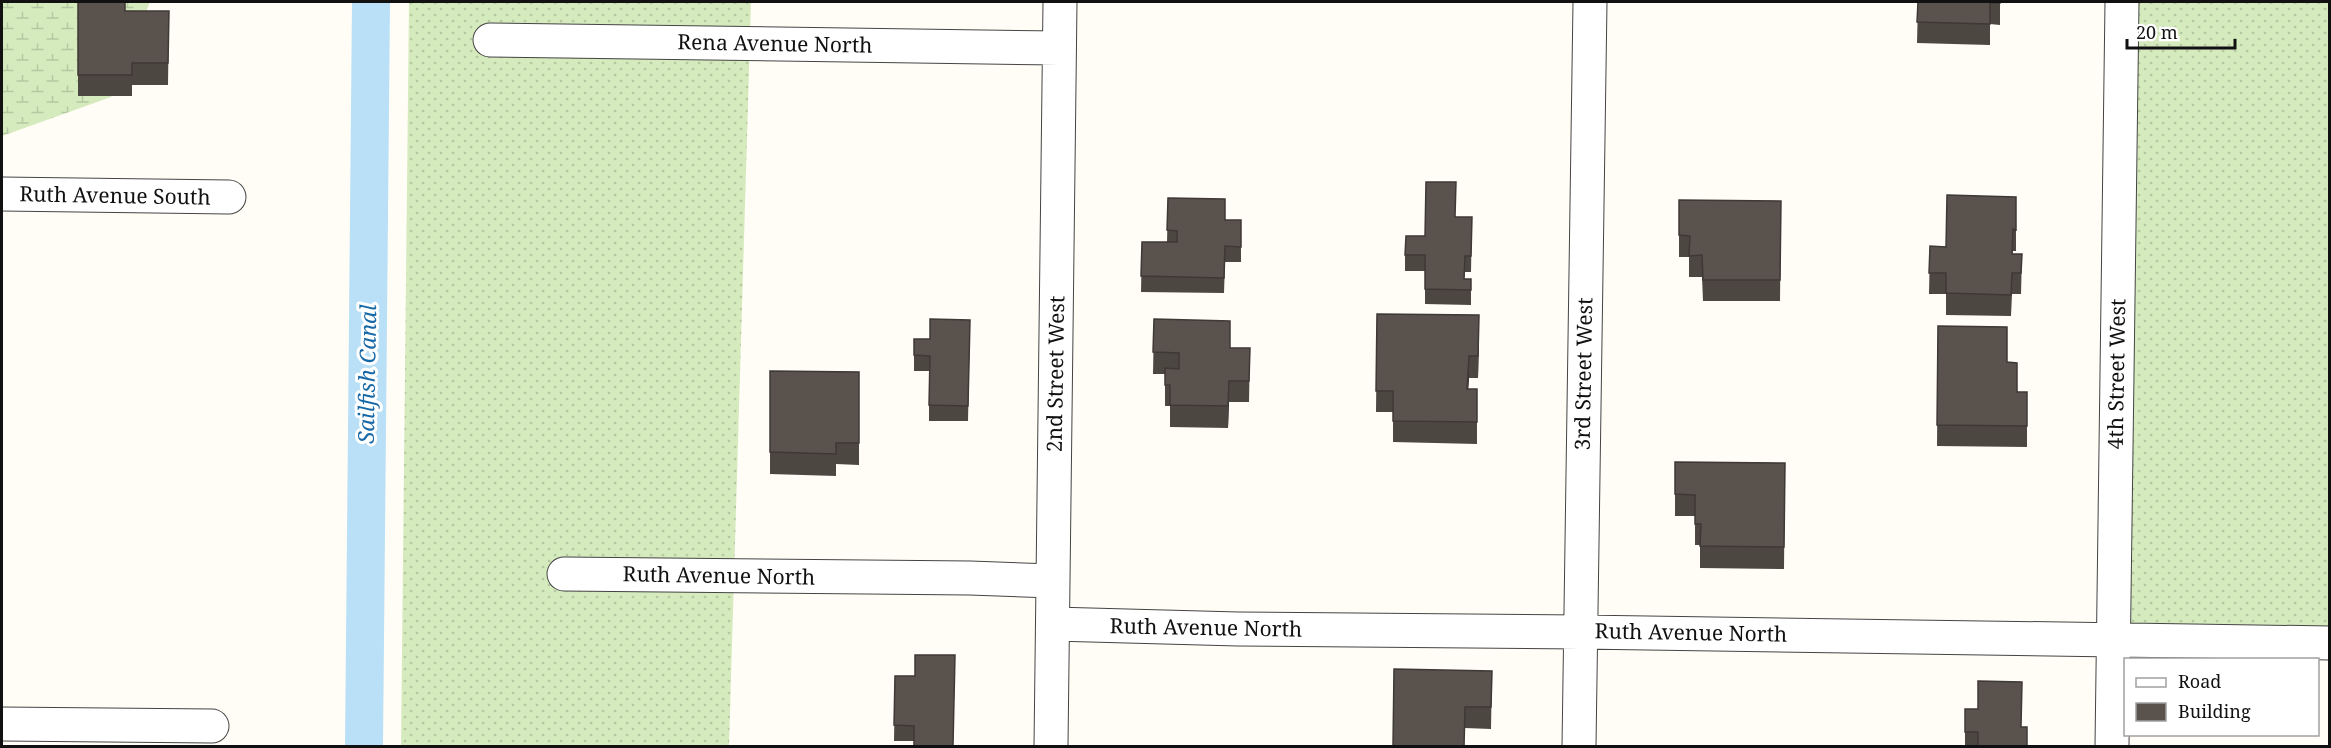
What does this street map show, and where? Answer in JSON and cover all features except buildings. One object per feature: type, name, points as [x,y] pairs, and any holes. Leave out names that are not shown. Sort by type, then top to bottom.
[{"type":"street","name":"2nd Street West","points":[[1051,747],[1060,2]]},
{"type":"street","name":"3rd Street West","points":[[1579,747],[1590,2]]},
{"type":"street","name":"4th Street West","points":[[2112,747],[2122,2]]},
{"type":"street","name":"Rena Avenue North","points":[[490,40],[1059,48]]},
{"type":"street","name":"Ruth Avenue South","points":[[2,194],[229,197]]},
{"type":"street","name":"Ruth Avenue North","points":[[564,574],[970,578],[1053,581]]},
{"type":"street","name":"Ruth Avenue North","points":[[1053,624],[1239,629],[2330,643]]},
{"type":"street","points":[[2,724],[212,726]]},
{"type":"green space","points":[[2,2],[150,2],[111,97],[2,136]]},
{"type":"green space","points":[[409,2],[751,2],[729,746],[401,746]]},
{"type":"green space","points":[[2122,2],[2329,2],[2329,646],[2119,639]]},
{"type":"waterway","name":"Sailfish Canal","points":[[364,746],[371,2]]}]
